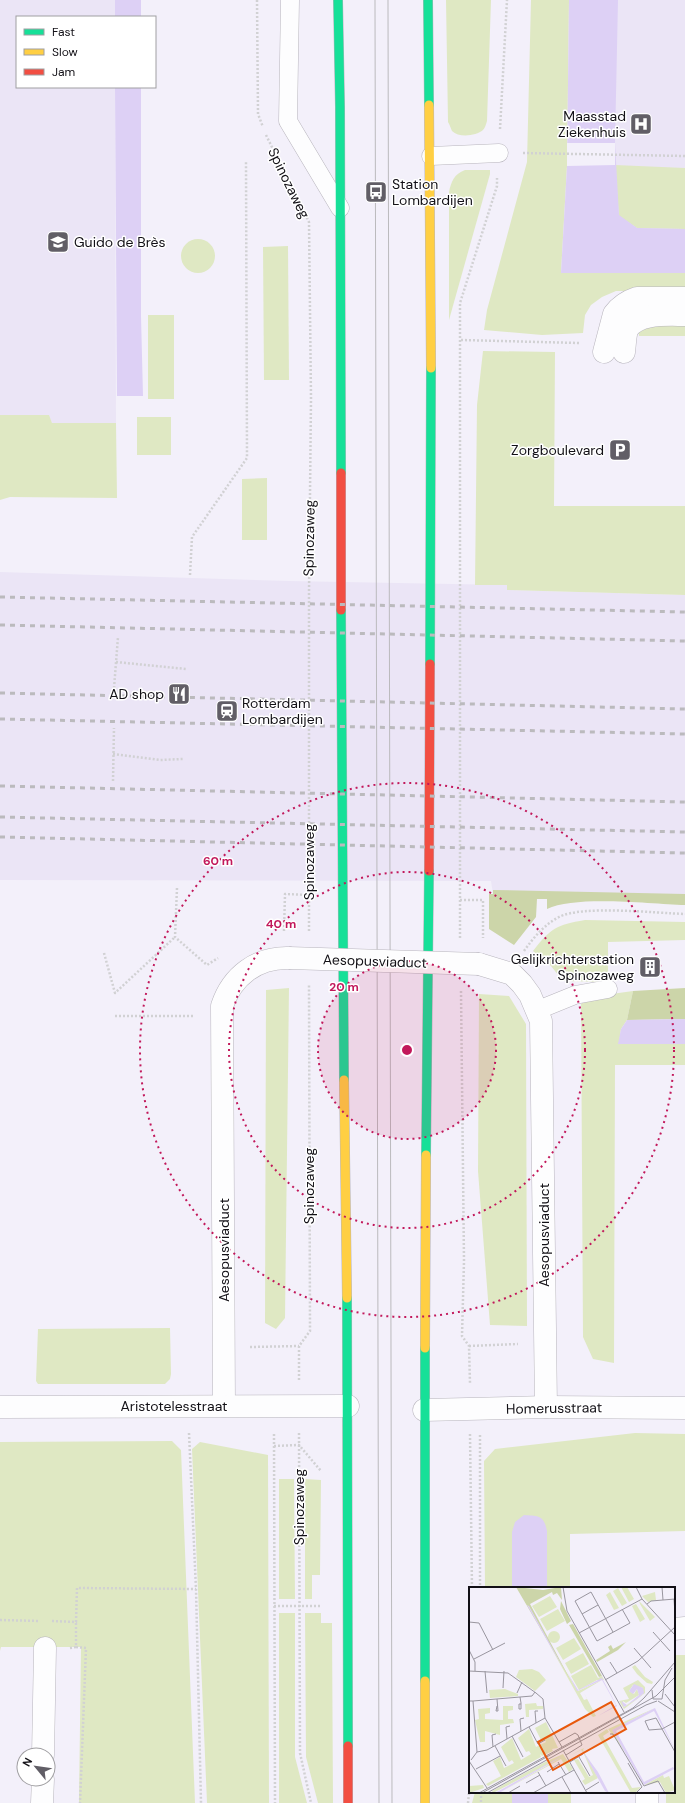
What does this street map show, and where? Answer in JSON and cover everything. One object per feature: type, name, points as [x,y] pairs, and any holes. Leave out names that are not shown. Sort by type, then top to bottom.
[{"type":"main road","points":[[338,0],[340,208],[341,784],[348,1406],[348,1803]]},
{"type":"main road","points":[[425,1803],[424,1410],[432,452],[428,0]]},
{"type":"street","points":[[611,349],[614,314],[618,308],[637,298],[685,298]]},
{"type":"street","points":[[611,349],[630,326],[642,318],[660,315],[685,315]]},
{"type":"street","name":"Aesopusviaduct","points":[[224,1406],[222,1006],[226,995],[244,970],[266,962],[289,958],[479,964],[512,974],[522,984],[538,1010],[541,1021],[542,1046],[544,1343],[546,1407]]},
{"type":"street","name":"Aristotelesstraat","points":[[0,1408],[348,1406]]},
{"type":"street","name":"Homerusstraat","points":[[424,1410],[546,1407],[685,1408]]},
{"type":"street","points":[[43,1747],[45,1648]]},
{"type":"street","points":[[42,1803],[43,1787]]},
{"type":"lane","name":"Spinozaweg","points":[[290,0],[288,121],[340,208]]},
{"type":"lane","points":[[430,156],[499,153]]},
{"type":"lane","points":[[538,1010],[575,995],[608,989]]},
{"type":"path","name":"Spinozaweg","points":[[257,0],[258,114],[269,143],[309,222],[311,398],[309,592],[309,934]]},
{"type":"path","points":[[460,939],[460,303],[496,186],[507,0]]},
{"type":"path","points":[[499,153],[685,156]]},
{"type":"path","points":[[190,575],[192,537],[247,458],[246,162]]},
{"type":"path","points":[[461,340],[552,343],[611,349]]},
{"type":"path","points":[[114,688],[118,637]]},
{"type":"path","points":[[116,662],[186,669]]},
{"type":"path","points":[[113,781],[114,728]]},
{"type":"path","points":[[113,754],[160,760],[183,759]]},
{"type":"path","points":[[104,953],[115,993],[175,937],[177,888]]},
{"type":"path","points":[[284,922],[285,894],[309,895]]},
{"type":"path","points":[[460,900],[483,900],[483,925]]},
{"type":"path","points":[[512,974],[522,953],[538,932],[560,916],[586,911],[685,914]]},
{"type":"path","points":[[175,937],[207,965]]},
{"type":"path","name":"Spinozaweg","points":[[309,982],[310,1331],[299,1346],[299,1445],[300,1753],[311,1803]]},
{"type":"path","points":[[460,986],[464,1261],[462,1336],[469,1346],[475,1409],[480,1587]]},
{"type":"path","points":[[115,1016],[163,1015],[222,1017]]},
{"type":"path","points":[[469,1346],[544,1343]]},
{"type":"path","points":[[224,1347],[299,1346]]},
{"type":"path","points":[[188,1406],[196,1589],[201,1803]]},
{"type":"path","name":"Spinozaweg","points":[[273,1407],[275,1803]]},
{"type":"path","points":[[472,1587],[475,1409]]},
{"type":"path","points":[[274,1446],[299,1445],[323,1473]]},
{"type":"path","points":[[0,1620],[76,1622],[77,1588],[196,1589]]},
{"type":"path","points":[[274,1606],[328,1606]]},
{"type":"path","points":[[76,1648],[86,1648],[80,1803]]},
{"type":"path","points":[[468,1803],[469,1793]]},
{"type":"shaded area","name":"Guido de Brès","points":[[0,0],[115,0],[115,16],[16,16],[16,88],[115,88],[116,423],[52,423],[48,415],[0,415]]},
{"type":"shaded area","points":[[115,0],[141,0],[141,16],[115,16]]},
{"type":"shaded area","points":[[569,0],[618,0],[615,143],[619,215],[637,228],[685,229],[685,273],[561,273],[567,166]]},
{"type":"shaded area","name":"Maasstad Ziekenhuis","points":[[600,0],[685,0],[685,250],[595,247]]},
{"type":"shaded area","points":[[115,88],[141,88],[141,316],[143,396],[117,396]]},
{"type":"shaded area","points":[[0,572],[289,581],[507,585],[507,590],[685,595],[685,902],[493,894],[491,881],[0,880]]},
{"type":"shaded area","points":[[685,1019],[685,1044],[618,1044],[621,1029],[627,1020]]},
{"type":"shaded area","points":[[524,1515],[537,1516],[542,1519],[546,1526],[547,1587],[512,1587],[512,1532],[515,1522]]},
{"type":"shaded area","points":[[512,1793],[548,1793],[548,1803],[512,1803]]},
{"type":"green space","points":[[446,0],[491,0],[487,121],[483,130],[472,135],[459,135],[455,133],[452,131],[448,122]]},
{"type":"green space","points":[[531,0],[569,0],[567,166],[561,273],[685,273],[685,291],[616,291],[602,297],[591,305],[585,315],[583,333],[542,335],[484,330],[487,310],[527,162]]},
{"type":"green space","points":[[615,165],[685,168],[685,229],[637,228],[619,216]]},
{"type":"green space","points":[[465,170],[490,170],[490,174],[449,320],[449,192],[454,179],[458,174]]},
{"type":"green space","points":[[195,239],[201,239],[205,240],[212,246],[215,256],[214,263],[208,270],[201,273],[195,273],[191,272],[184,266],[181,259],[181,253],[182,249],[188,242]]},
{"type":"green space","points":[[288,246],[289,380],[264,380],[263,247]]},
{"type":"green space","points":[[148,315],[174,315],[174,399],[148,399]]},
{"type":"green space","points":[[645,326],[685,326],[685,336],[639,336],[639,332]]},
{"type":"green space","points":[[483,351],[555,352],[554,506],[685,506],[685,595],[507,590],[507,585],[475,585],[477,405]]},
{"type":"green space","points":[[0,415],[49,415],[52,423],[116,423],[117,498],[10,497],[0,500]]},
{"type":"green space","points":[[137,417],[171,417],[171,455],[137,455]]},
{"type":"green space","points":[[267,478],[267,540],[242,540],[242,479]]},
{"type":"green space","points":[[493,890],[685,894],[685,905],[594,901],[576,902],[547,909],[547,899],[537,899],[536,917],[514,945],[489,929],[489,894],[493,894]]},
{"type":"green space","points":[[585,920],[685,922],[685,940],[608,942],[608,982],[563,981],[551,966],[533,951],[550,932],[555,929],[567,924]]},
{"type":"green space","points":[[289,988],[285,1318],[276,1329],[265,1323],[266,990]]},
{"type":"green space","points":[[685,988],[685,1019],[627,1020],[633,991]]},
{"type":"green space","points":[[633,991],[627,1020],[621,1029],[619,1044],[685,1044],[685,1065],[615,1065],[614,1363],[593,1359],[583,1337],[581,1004],[590,997]]},
{"type":"green space","points":[[479,994],[509,996],[526,1024],[527,1326],[490,1325],[478,1171]]},
{"type":"green space","points":[[170,1328],[171,1374],[170,1379],[165,1384],[38,1384],[36,1381],[38,1329]]},
{"type":"green space","points":[[635,1433],[685,1434],[685,1531],[570,1534],[570,1587],[547,1587],[547,1531],[512,1532],[512,1587],[485,1587],[484,1461],[495,1449]]},
{"type":"green space","points":[[172,1441],[181,1450],[195,1803],[79,1803],[81,1647],[1,1647],[0,1651],[0,1442]]},
{"type":"green space","points":[[200,1442],[268,1455],[269,1803],[207,1803],[192,1449]]},
{"type":"green space","points":[[279,1479],[294,1479],[295,1599],[279,1599]]},
{"type":"green space","points":[[305,1479],[321,1480],[320,1575],[312,1575],[312,1599],[305,1599]]},
{"type":"green space","points":[[279,1613],[295,1613],[295,1757],[307,1803],[279,1803]]},
{"type":"green space","points":[[305,1613],[321,1613],[321,1623],[332,1623],[333,1803],[318,1803],[306,1757]]},
{"type":"green space","points":[[675,1655],[685,1655],[685,1803],[666,1803],[666,1793],[675,1793]]},
{"type":"green space","points":[[475,1793],[512,1793],[512,1803],[472,1803]]},
{"type":"green space","points":[[548,1793],[571,1793],[571,1803],[548,1803]]},
{"type":"pier","points":[[567,143],[615,143],[615,165],[567,166]]},
{"type":"tram line","points":[[375,0],[379,1803]]},
{"type":"tram line","points":[[388,0],[392,1803]]},
{"type":"railway","points":[[0,597],[685,612]]},
{"type":"railway","points":[[0,625],[685,641]]},
{"type":"railway","points":[[0,693],[685,709]]},
{"type":"railway","points":[[0,719],[685,734]]},
{"type":"railway","points":[[0,786],[685,802]]},
{"type":"railway","points":[[0,817],[685,832]]},
{"type":"railway","points":[[0,837],[685,853]]},
{"type":"traffic: fast","points":[[338,0],[340,107],[341,473]]},
{"type":"traffic: fast","points":[[428,0],[429,105]]},
{"type":"traffic: fast","points":[[430,664],[431,368]]},
{"type":"traffic: fast","points":[[341,610],[344,1080]]},
{"type":"traffic: fast","points":[[426,1155],[429,871]]},
{"type":"traffic: fast","points":[[347,1298],[348,1746]]},
{"type":"traffic: fast","points":[[425,1348],[425,1681]]},
{"type":"traffic: slow","points":[[429,105],[431,368]]},
{"type":"traffic: slow","points":[[344,1080],[347,1298]]},
{"type":"traffic: slow","points":[[425,1348],[426,1155]]},
{"type":"traffic: slow","points":[[425,1681],[425,1803]]},
{"type":"traffic: jam","points":[[341,473],[341,610]]},
{"type":"traffic: jam","points":[[429,871],[430,664]]},
{"type":"traffic: jam","points":[[348,1746],[348,1803]]},
{"type":"place","name":"Maasstad Ziekenhuis","points":[[641,124]]},
{"type":"place","name":"Station Lombardijen","points":[[376,192]]},
{"type":"place","name":"Guido de Brès","points":[[58,242]]},
{"type":"place","name":"Zorgboulevard","points":[[620,450]]},
{"type":"place","name":"AD shop","points":[[179,694]]},
{"type":"place","name":"Rotterdam Lombardijen","points":[[227,711]]},
{"type":"place","name":"Gelijkrichterstation Spinozaweg","points":[[650,967]]}]
